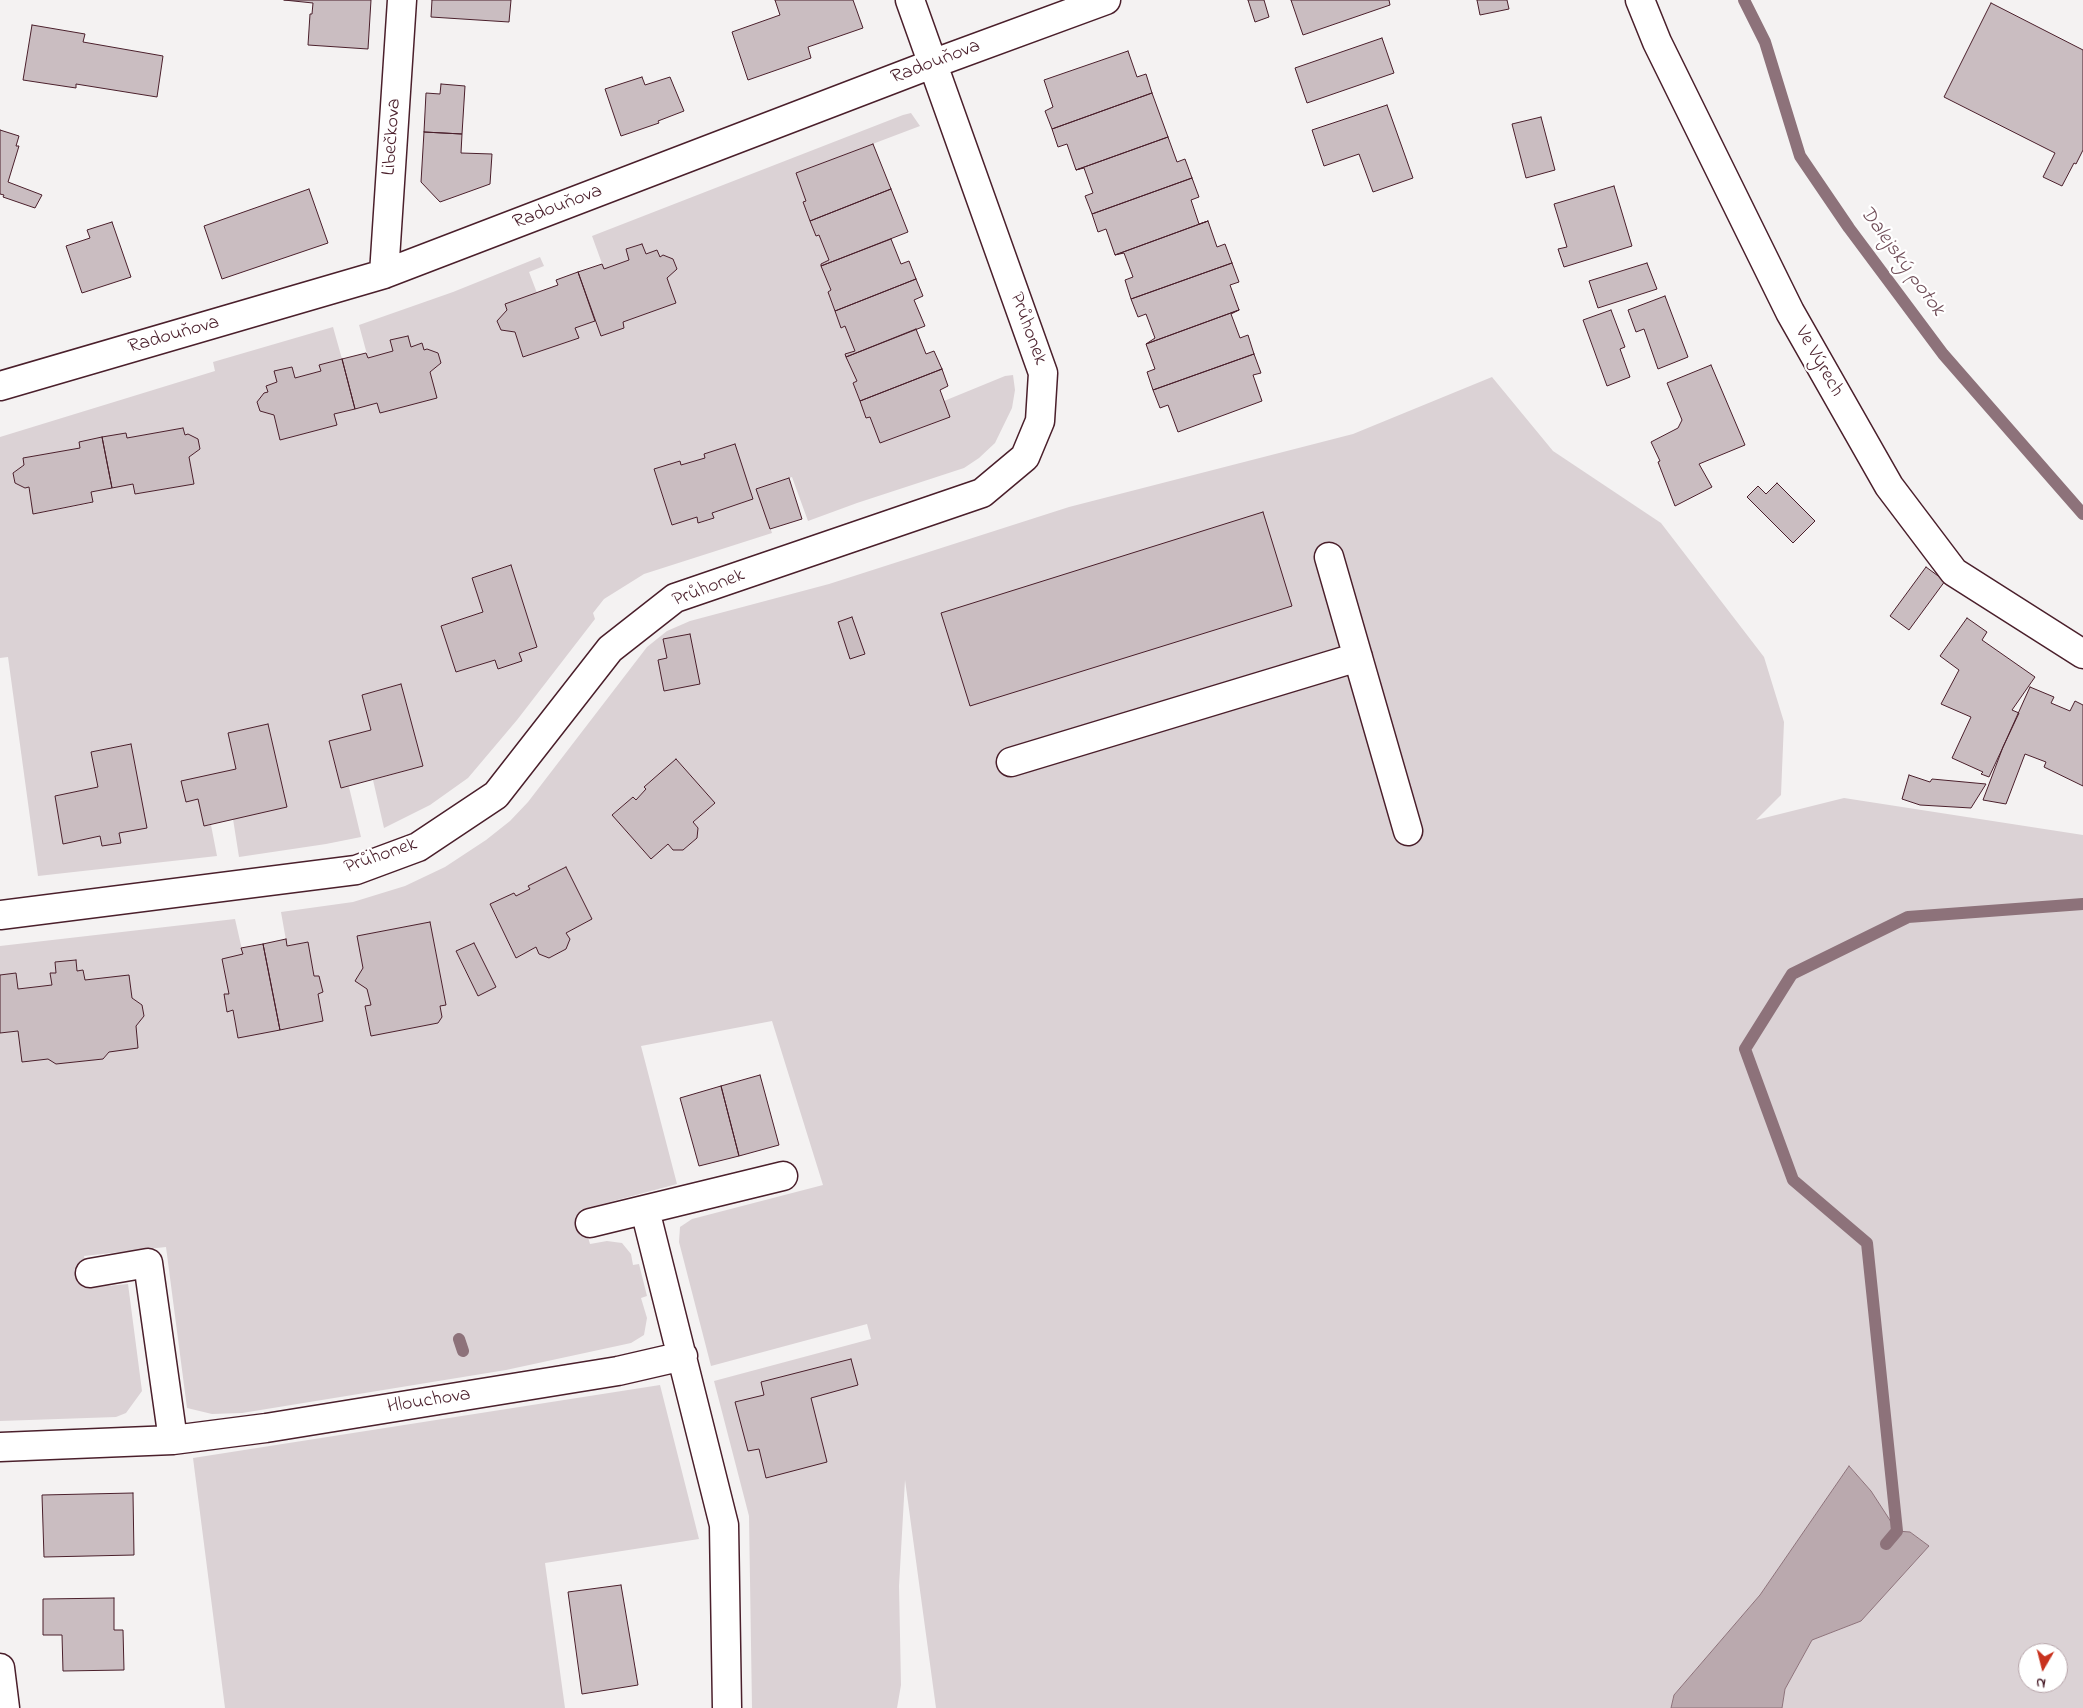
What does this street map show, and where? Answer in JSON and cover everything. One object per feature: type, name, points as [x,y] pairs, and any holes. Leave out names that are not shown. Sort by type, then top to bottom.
[{"type":"street","name":"Libečkova","points":[[384,274],[402,0]]},
{"type":"street","name":"Průhonek","points":[[0,915],[356,870],[418,847],[496,796],[610,649],[675,598],[982,493],[1025,457],[1040,421],[1043,373],[910,0]]},
{"type":"street","name":"Radouňova","points":[[0,386],[384,274],[932,64],[1106,0]]},
{"type":"street","name":"Ve Výrech","points":[[1640,0],[1657,42],[1790,312],[1889,486],[1954,572],[2083,654]]},
{"type":"street","points":[[1329,557],[1408,831]]},
{"type":"street","points":[[1011,762],[1358,656]]},
{"type":"street","points":[[590,1223],[783,1176]]},
{"type":"street","points":[[645,1210],[724,1526],[727,1708]]},
{"type":"street","points":[[90,1273],[148,1263],[173,1440]]},
{"type":"street","name":"Hlouchova","points":[[0,1447],[173,1440],[266,1428],[608,1373],[683,1356]]},
{"type":"street","points":[[0,1668],[5,1708]]},
{"type":"shaded area","points":[[911,113],[920,126],[796,173],[806,201],[803,202],[810,221],[816,236],[819,235],[829,260],[821,264],[831,290],[828,292],[841,328],[845,326],[855,351],[846,355],[857,381],[853,383],[866,417],[870,417],[880,443],[949,417],[944,401],[1005,376],[1013,375],[1015,390],[1012,408],[995,443],[979,458],[964,468],[808,521],[792,477],[757,489],[772,533],[644,574],[604,599],[593,613],[595,619],[517,720],[468,778],[430,805],[384,828],[373,780],[423,766],[401,684],[362,695],[371,730],[329,741],[341,788],[349,787],[361,837],[239,857],[233,819],[287,807],[268,724],[228,733],[236,769],[182,782],[186,801],[198,799],[204,826],[211,825],[217,856],[38,876],[8,657],[0,658],[0,437],[215,371],[213,362],[333,327],[342,359],[319,365],[321,371],[295,378],[292,367],[275,371],[277,382],[266,386],[268,392],[257,402],[260,411],[274,415],[280,440],[337,425],[334,414],[377,403],[380,413],[436,398],[430,372],[441,363],[438,353],[427,349],[424,350],[422,343],[411,347],[408,336],[390,340],[393,351],[368,358],[359,325],[453,292],[540,257],[544,266],[529,272],[537,293],[505,304],[507,310],[498,321],[501,330],[515,332],[523,357],[579,338],[575,328],[595,321],[601,336],[624,328],[623,322],[676,303],[667,278],[677,268],[673,259],[663,255],[660,257],[657,251],[646,254],[641,244],[626,249],[629,260],[604,269],[592,236]],"holes":[[[183,428],[185,435],[198,439],[200,449],[189,457],[194,484],[136,494],[133,484],[91,492],[92,503],[34,514],[29,487],[25,488],[15,483],[13,473],[24,465],[23,458],[80,448],[80,442],[126,433],[127,438]],[[735,444],[752,499],[712,513],[713,519],[699,523],[697,517],[672,525],[654,470],[679,461],[681,465],[705,458],[704,454]],[[511,565],[537,647],[519,653],[521,661],[498,669],[495,660],[456,672],[441,626],[483,612],[472,578]],[[131,744],[146,827],[119,833],[121,843],[102,846],[100,836],[63,844],[55,796],[98,787],[92,752]]]},
{"type":"shaded area","points":[[1492,377],[1553,451],[1661,523],[1764,657],[1784,722],[1781,795],[1756,820],[1844,798],[2083,835],[2083,1708],[1782,1708],[1785,1689],[1812,1640],[1861,1621],[1929,1546],[1910,1532],[1897,1531],[1871,1491],[1849,1466],[1760,1595],[1674,1695],[1671,1708],[936,1708],[905,1480],[899,1586],[901,1685],[897,1708],[752,1708],[749,1516],[714,1381],[871,1339],[867,1324],[711,1366],[679,1242],[680,1227],[692,1219],[823,1185],[772,1021],[641,1046],[677,1184],[580,1210],[590,1244],[607,1241],[622,1243],[631,1254],[633,1265],[639,1264],[647,1296],[641,1298],[647,1318],[644,1335],[631,1343],[506,1370],[242,1413],[212,1414],[187,1408],[166,1247],[84,1256],[87,1288],[128,1284],[142,1391],[126,1413],[116,1417],[0,1421],[0,1033],[18,1031],[56,1064],[103,1059],[144,1016],[142,1005],[132,998],[129,976],[85,980],[83,970],[77,971],[76,960],[55,962],[56,973],[50,974],[52,985],[18,989],[16,973],[0,975],[0,946],[235,919],[243,954],[229,994],[225,995],[228,1012],[233,1010],[238,1038],[323,1021],[318,994],[323,992],[319,976],[314,976],[308,942],[287,946],[281,912],[353,902],[405,886],[445,867],[486,840],[510,821],[528,802],[647,647],[667,631],[690,621],[829,584],[1069,507],[1353,434]],"holes":[[[689,634],[699,684],[664,691],[658,660],[667,658],[663,639]],[[646,789],[715,803],[693,822],[698,828],[697,838],[683,850],[673,850],[668,844],[612,815],[633,797],[636,800]],[[566,867],[592,919],[566,933],[570,939],[566,949],[549,958],[539,954],[536,947],[516,958],[490,905],[514,893],[516,896],[530,889],[528,886]],[[430,922],[446,1004],[440,1006],[442,1017],[438,1023],[371,1036],[365,1007],[371,1005],[357,936]],[[473,943],[496,987],[478,996],[456,952]]]},
{"type":"shaded area","points":[[660,1385],[699,1539],[545,1563],[565,1708],[225,1708],[193,1458]]},
{"type":"shaded area","points":[[1849,1466],[1871,1491],[1897,1531],[1910,1532],[1929,1546],[1861,1621],[1812,1640],[1785,1689],[1782,1708],[1671,1708],[1674,1695],[1760,1595]]},
{"type":"building","points":[[284,0],[371,0],[368,49],[308,45],[310,14],[312,14],[313,3]]},
{"type":"building","points":[[432,0],[511,0],[509,22],[431,17]]},
{"type":"building","points":[[775,0],[853,0],[863,28],[808,47],[811,58],[748,80],[732,32],[780,15]]},
{"type":"building","points":[[1248,0],[1264,0],[1269,17],[1255,22]]},
{"type":"building","points":[[1291,0],[1389,0],[1390,5],[1303,35]]},
{"type":"building","points":[[1477,0],[1507,0],[1509,9],[1480,15]]},
{"type":"building","points":[[1991,3],[2083,50],[2083,150],[2062,186],[2043,177],[2055,153],[1944,97]]},
{"type":"building","points":[[32,25],[85,34],[83,42],[163,56],[157,97],[76,84],[76,88],[23,80]]},
{"type":"building","points":[[1382,38],[1394,73],[1307,103],[1295,68]]},
{"type":"building","points":[[1128,51],[1137,77],[1146,74],[1152,93],[1052,129],[1045,111],[1053,107],[1044,80]]},
{"type":"building","points":[[642,77],[645,85],[670,77],[684,111],[658,121],[659,123],[621,136],[605,89]]},
{"type":"building","points":[[441,84],[465,86],[462,134],[424,132],[426,93],[440,94]]},
{"type":"building","points":[[1152,93],[1168,137],[1076,170],[1067,144],[1058,147],[1052,129]]},
{"type":"building","points":[[1387,105],[1413,178],[1373,192],[1359,154],[1324,166],[1312,130]]},
{"type":"building","points":[[1541,117],[1555,170],[1526,178],[1512,124]]},
{"type":"building","points":[[0,130],[19,136],[16,146],[19,146],[8,182],[42,195],[35,208],[3,197],[4,195],[0,194]]},
{"type":"building","points":[[424,132],[462,134],[461,153],[492,154],[490,184],[440,202],[421,182]]},
{"type":"building","points":[[1168,137],[1177,162],[1185,159],[1192,178],[1092,214],[1085,196],[1093,193],[1084,168],[1076,170]]},
{"type":"building","points":[[873,144],[891,189],[810,221],[803,202],[806,201],[796,173]]},
{"type":"building","points":[[1192,178],[1199,197],[1191,200],[1199,224],[1208,221],[1115,255],[1106,229],[1098,232],[1092,214]]},
{"type":"building","points":[[1614,186],[1632,246],[1564,267],[1558,249],[1567,247],[1554,204]]},
{"type":"building","points":[[309,189],[328,243],[222,279],[204,226]]},
{"type":"building","points":[[891,189],[908,232],[821,266],[821,264],[829,260],[819,235],[816,236],[810,221]]},
{"type":"building","points":[[1208,221],[1217,247],[1225,244],[1232,263],[1131,299],[1125,280],[1133,277],[1124,253],[1115,255]]},
{"type":"building","points":[[112,222],[131,277],[82,293],[66,246],[90,238],[87,230]]},
{"type":"building","points":[[891,239],[901,264],[909,261],[916,279],[835,311],[828,292],[831,290],[821,266]]},
{"type":"building","points":[[642,244],[646,254],[657,250],[660,257],[663,255],[673,259],[677,269],[667,278],[676,303],[623,322],[624,328],[601,336],[578,272],[602,264],[604,269],[629,260],[626,249]]},
{"type":"building","points":[[1232,263],[1239,282],[1230,285],[1239,310],[1146,344],[1155,338],[1146,314],[1138,317],[1131,299]]},
{"type":"building","points":[[1647,263],[1657,289],[1598,308],[1589,281]]},
{"type":"building","points":[[578,272],[595,321],[575,328],[579,338],[523,357],[515,332],[501,330],[497,321],[507,310],[505,304],[558,285],[556,280]]},
{"type":"building","points":[[916,279],[923,296],[914,300],[925,326],[846,357],[845,354],[855,351],[845,326],[841,328],[835,311]]},
{"type":"building","points":[[1665,296],[1688,357],[1658,369],[1644,329],[1636,332],[1628,310]]},
{"type":"building","points":[[1239,310],[1231,314],[1240,338],[1248,335],[1254,354],[1153,390],[1147,372],[1155,369],[1146,344]]},
{"type":"building","points":[[1611,310],[1625,347],[1620,349],[1630,377],[1607,386],[1583,320]]},
{"type":"building","points":[[916,329],[926,354],[934,351],[942,369],[860,401],[853,383],[857,381],[846,357]]},
{"type":"building","points":[[408,336],[411,347],[422,343],[424,350],[427,349],[438,353],[441,363],[430,372],[437,398],[380,413],[377,403],[355,409],[342,359],[366,353],[368,358],[393,351],[390,340]]},
{"type":"building","points":[[1254,354],[1261,373],[1253,375],[1262,401],[1178,432],[1168,405],[1160,408],[1153,390]]},
{"type":"building","points":[[342,359],[355,409],[334,414],[337,425],[280,440],[274,415],[260,411],[257,402],[264,393],[268,392],[266,386],[277,382],[274,371],[292,367],[295,378],[321,371],[319,365]]},
{"type":"building","points":[[1711,365],[1745,445],[1699,464],[1712,487],[1675,506],[1658,462],[1660,461],[1651,442],[1678,428],[1682,420],[1667,383]]},
{"type":"building","points":[[942,369],[948,386],[940,390],[950,417],[880,443],[870,417],[866,418],[860,401]]},
{"type":"building","points":[[183,428],[185,435],[188,434],[198,439],[200,449],[189,457],[194,484],[135,494],[133,484],[112,488],[102,437],[126,433],[127,438]]},
{"type":"building","points":[[102,437],[112,488],[91,492],[93,502],[33,514],[29,487],[25,488],[15,483],[13,473],[24,465],[23,458],[80,448],[79,442]]},
{"type":"building","points":[[735,444],[753,499],[712,513],[714,518],[698,523],[697,517],[672,525],[654,469],[680,461],[681,465],[705,458],[704,454]]},
{"type":"building","points":[[789,478],[802,519],[770,529],[756,489]]},
{"type":"building","points":[[1777,483],[1815,521],[1793,543],[1747,497],[1758,486],[1766,494]]},
{"type":"building","points":[[1263,512],[1292,606],[970,706],[941,613]]},
{"type":"building","points":[[511,565],[537,647],[519,653],[522,661],[498,669],[495,660],[456,672],[441,626],[483,612],[472,578]]},
{"type":"building","points":[[1926,567],[1945,581],[1909,630],[1890,616]]},
{"type":"building","points":[[852,617],[865,654],[850,659],[838,622]]},
{"type":"building","points":[[1967,618],[1987,632],[1982,640],[2035,677],[2012,710],[2019,713],[1989,777],[1981,774],[1983,772],[1952,758],[1971,717],[1941,704],[1959,670],[1940,656]]},
{"type":"building","points":[[690,634],[700,684],[664,691],[658,660],[667,658],[663,639]]},
{"type":"building","points":[[401,684],[423,766],[341,788],[329,741],[371,730],[362,695]]},
{"type":"building","points":[[2030,687],[2054,697],[2051,703],[2070,711],[2075,701],[2083,705],[2083,786],[2044,767],[2046,762],[2025,754],[2006,804],[1983,800],[2003,747]]},
{"type":"building","points":[[268,724],[287,807],[204,826],[198,799],[186,802],[181,781],[236,769],[228,733]]},
{"type":"building","points":[[131,744],[147,828],[119,833],[121,843],[102,846],[100,836],[63,844],[55,796],[98,787],[91,752]]},
{"type":"building","points":[[676,759],[715,803],[693,822],[698,828],[697,838],[683,850],[673,850],[668,844],[651,859],[612,815],[633,797],[636,800],[646,789],[644,787]]},
{"type":"building","points":[[1909,775],[1930,782],[1932,779],[1986,784],[1971,808],[1920,805],[1902,799]]},
{"type":"building","points":[[566,867],[592,919],[566,933],[570,939],[566,949],[549,958],[539,954],[536,947],[516,958],[490,904],[514,893],[516,896],[530,889],[528,886]]},
{"type":"building","points":[[430,922],[446,1005],[440,1006],[442,1017],[438,1023],[371,1036],[365,1006],[371,1005],[367,989],[355,981],[363,968],[357,936]]},
{"type":"building","points":[[286,939],[287,946],[308,942],[314,976],[319,976],[323,992],[318,994],[323,1021],[280,1030],[263,944]]},
{"type":"building","points":[[474,943],[496,987],[478,996],[456,951]]},
{"type":"building","points":[[263,944],[280,1030],[238,1038],[233,1010],[227,1012],[224,994],[229,994],[222,959],[243,954],[241,948]]},
{"type":"building","points":[[76,960],[77,971],[83,970],[85,980],[129,975],[132,998],[142,1005],[144,1016],[136,1026],[138,1048],[109,1052],[103,1059],[56,1064],[48,1059],[22,1062],[18,1031],[0,1033],[0,975],[16,973],[18,989],[52,985],[50,973],[56,973],[55,962]]},
{"type":"building","points":[[760,1075],[779,1145],[739,1156],[721,1086]]},
{"type":"building","points":[[721,1086],[739,1156],[699,1166],[680,1098]]},
{"type":"building","points":[[851,1359],[858,1385],[811,1398],[827,1462],[766,1478],[759,1449],[748,1451],[735,1402],[764,1395],[761,1382]]},
{"type":"building","points":[[133,1493],[134,1555],[44,1557],[42,1495]]},
{"type":"building","points":[[621,1585],[638,1685],[582,1694],[568,1592]]},
{"type":"building","points":[[114,1598],[114,1630],[123,1630],[124,1670],[63,1671],[62,1635],[43,1635],[43,1599]]},
{"type":"waterway","name":"Dalejský potok","points":[[1744,0],[1765,42],[1800,156],[1849,228],[1943,354],[2083,514]]},
{"type":"waterway","points":[[1886,1544],[1897,1531],[1867,1243],[1793,1180],[1745,1049],[1792,974],[1908,917],[2083,904]]},
{"type":"waterway","points":[[459,1339],[463,1351]]}]
